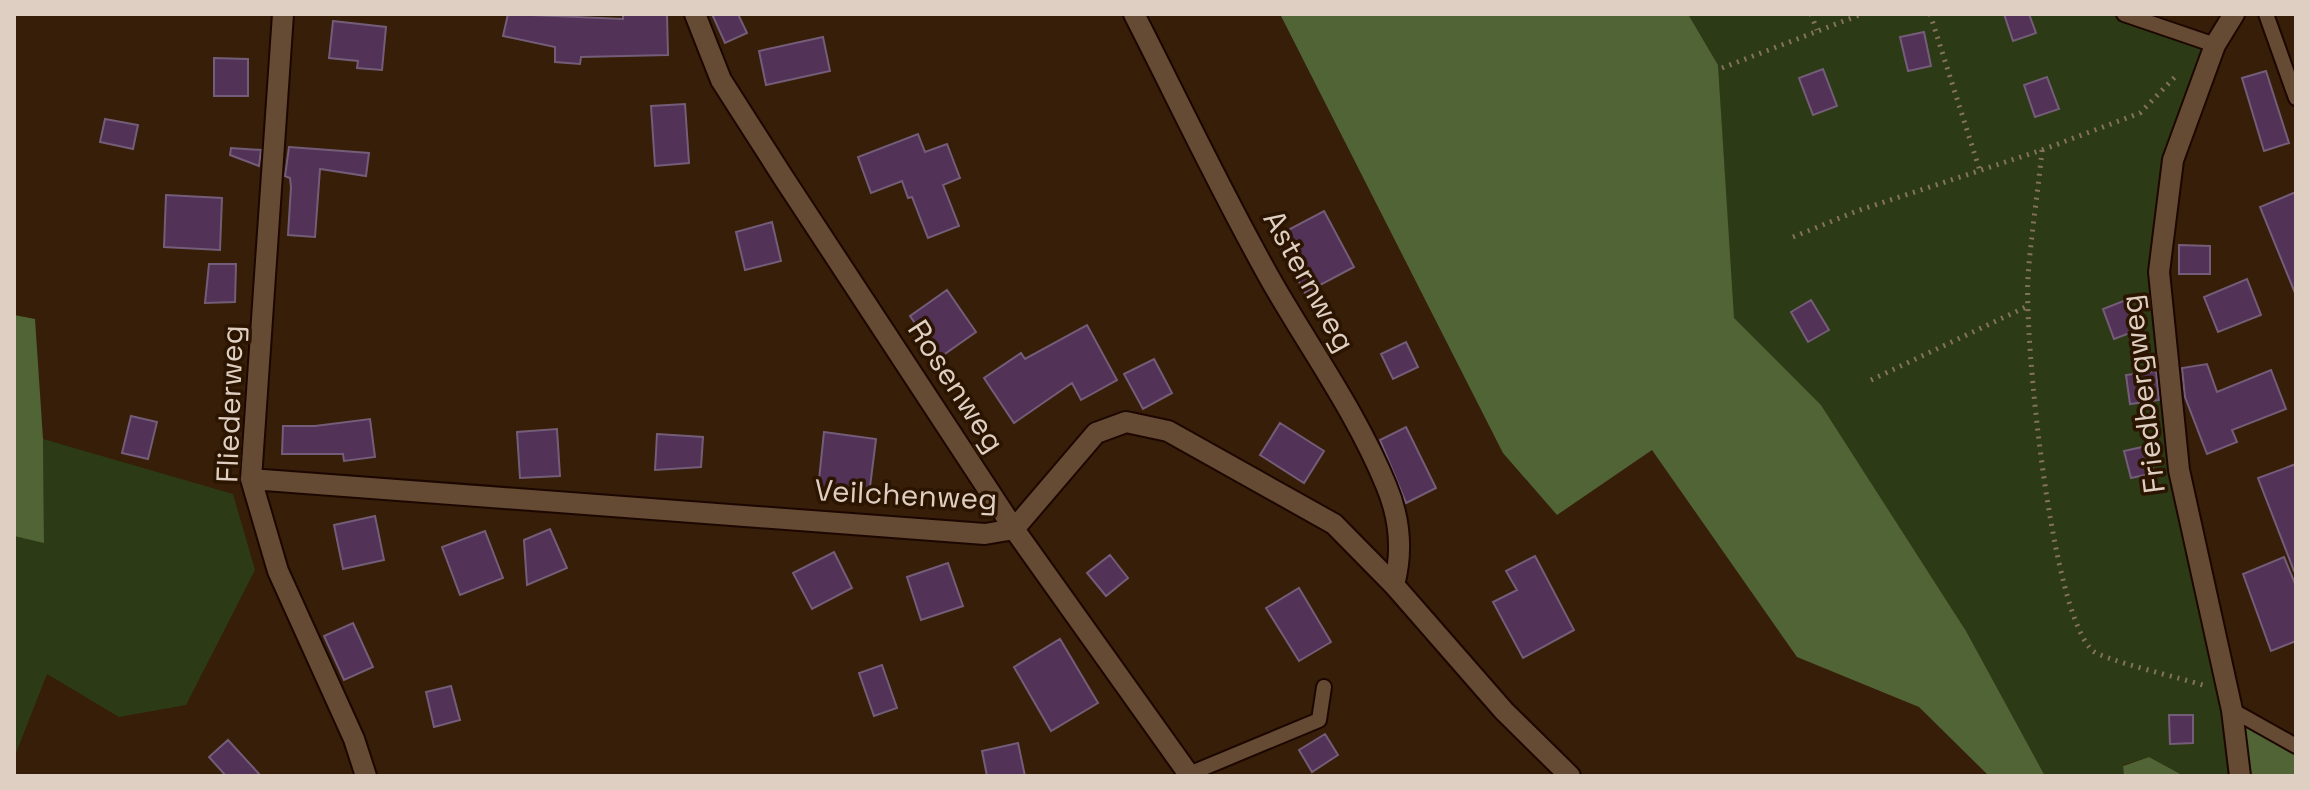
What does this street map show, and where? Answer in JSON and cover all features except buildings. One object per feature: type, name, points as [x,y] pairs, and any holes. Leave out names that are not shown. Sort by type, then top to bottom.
[{"type":"street","name":"Fliederweg","points":[[283,14],[251,479],[278,571],[354,739],[366,776]]},
{"type":"street","name":"Rosenweg","points":[[695,14],[721,80],[1014,529],[1190,775]]},
{"type":"street","name":"Asternweg","points":[[1134,14],[1271,281],[1357,426],[1387,486],[1400,532],[1400,562],[1394,585]]},
{"type":"street","name":"Friedbergweg","points":[[2234,14],[2215,45],[2173,160],[2159,272],[2179,470],[2230,701],[2240,776]]},
{"type":"street","name":"Veilchenweg","points":[[251,479],[985,534],[1014,529],[1096,433],[1126,422],[1168,431],[1334,524],[1394,585],[1504,711],[1570,776]]},
{"type":"lane","points":[[2124,14],[2215,45]]},
{"type":"lane","points":[[2266,14],[2296,98]]},
{"type":"lane","points":[[1190,775],[1319,720],[1324,687]]},
{"type":"lane","points":[[2230,701],[2296,746]]},
{"type":"path","points":[[1811,14],[1817,30]]},
{"type":"path","points":[[1722,68],[1862,14]]},
{"type":"path","points":[[1930,14],[1980,171]]},
{"type":"path","points":[[1793,237],[1857,211],[2042,150],[2140,113],[2184,67]]},
{"type":"path","points":[[2042,150],[2028,279],[2030,354],[2049,518],[2078,630],[2094,652],[2230,701]]},
{"type":"path","points":[[1871,380],[2028,306]]},
{"type":"green space","points":[[1280,14],[1688,14],[1718,65],[1734,318],[1821,405],[1966,631],[2045,776],[1989,776],[1919,707],[1797,657],[1652,450],[1557,515],[1503,453]]},
{"type":"green space","points":[[1688,14],[2124,14],[2215,45],[2173,160],[2164,331],[2240,776],[2184,776],[2149,757],[2123,765],[2124,776],[2045,776],[1966,631],[1821,405],[1733,318],[1718,65]]},
{"type":"green space","points":[[14,315],[35,319],[43,439],[44,543],[14,536]]},
{"type":"green space","points":[[43,439],[233,494],[255,570],[186,705],[119,717],[47,674],[14,758],[14,536],[44,542]]},
{"type":"green space","points":[[2232,710],[2296,746],[2296,776],[2240,776]]},
{"type":"green space","points":[[2149,757],[2184,776],[2124,776],[2123,766]]}]
